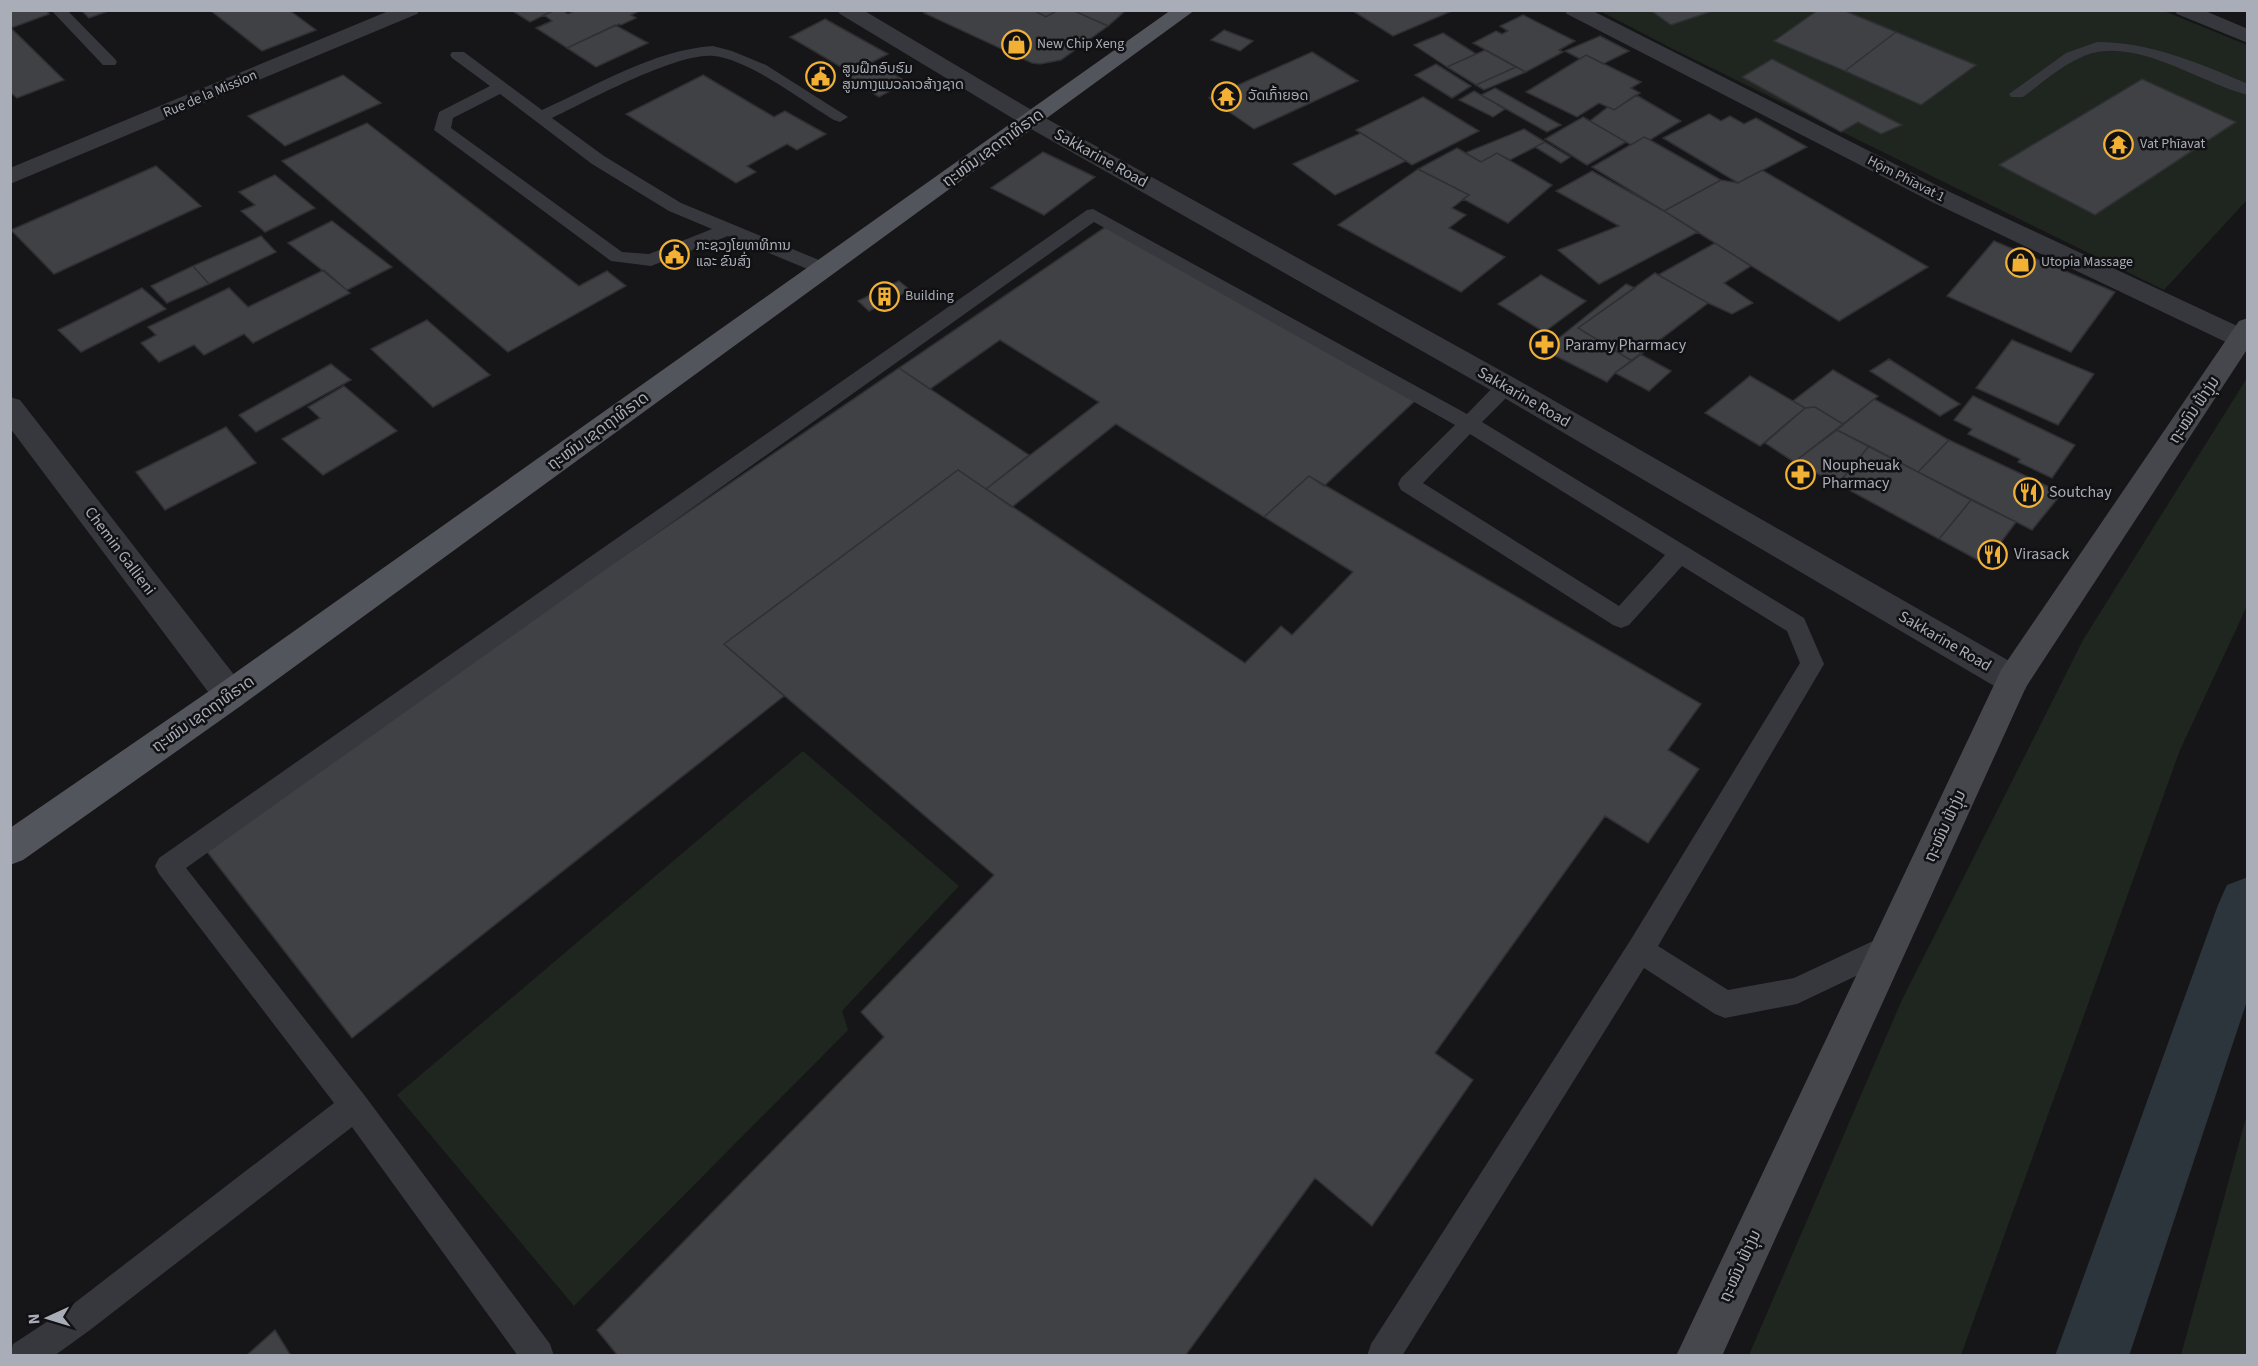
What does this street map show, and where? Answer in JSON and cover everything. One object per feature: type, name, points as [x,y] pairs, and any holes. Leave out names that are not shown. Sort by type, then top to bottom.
[{"type":"main road","name":"ຖະໜົນ ເຊດຖາທິຣາດ","points":[[10,849],[230,695],[1185,10]]},
{"type":"street","name":"Rue de la Mission","points":[[10,177],[410,10]]},
{"type":"street","name":"Sakkarine Road","points":[[847,10],[1032,120],[1506,386],[2013,681]]},
{"type":"street","name":"Hǭm Phīavat 1","points":[[1574,10],[1941,197],[2244,333]]},
{"type":"street","points":[[2184,10],[2214,16],[2247,37]]},
{"type":"street","name":"ຖະໝົນ ຟ້າງຸ່ມ","points":[[1698,1356],[2013,681],[2244,333]]},
{"type":"street","name":"Chemin Gallieni","points":[[10,406],[230,695]]},
{"type":"lane","points":[[58,10],[109,62]]},
{"type":"lane","points":[[2018,94],[2080,51],[2117,45],[2151,53],[2247,90]]},
{"type":"lane","points":[[542,116],[682,55],[713,51],[749,63],[840,117]]},
{"type":"lane","points":[[458,55],[598,160],[675,207],[824,269]]},
{"type":"lane","points":[[501,87],[445,115],[442,130],[617,257],[651,260],[726,230]]},
{"type":"lane","points":[[538,1356],[355,1106],[168,866],[1093,214],[1469,424],[1681,553],[1796,625],[1812,664],[1640,950],[1383,1356]]},
{"type":"lane","points":[[1506,386],[1409,484],[1620,619],[1681,553]]},
{"type":"lane","points":[[1640,950],[1725,1004],[1797,991],[1888,947]]},
{"type":"lane","points":[[25,1356],[79,1319],[355,1106]]},
{"type":"shaded area","points":[[1600,11],[2164,11],[2247,45],[2247,200],[2164,290]]},
{"type":"shaded area","points":[[2247,378],[2247,606],[2180,750],[1961,1355],[1749,1355],[1901,1002],[2083,640]]},
{"type":"shaded area","points":[[803,751],[959,886],[842,1011],[848,1030],[574,1306],[397,1095]]},
{"type":"shaded area","points":[[2247,1114],[2247,1355],[2181,1355]]},
{"type":"building","points":[[10,10],[46,10],[49,14],[11,28],[64,80],[17,98],[10,92]]},
{"type":"building","points":[[81,10],[111,10],[89,18]]},
{"type":"building","points":[[210,10],[289,10],[316,30],[262,51]]},
{"type":"building","points":[[511,10],[555,10],[530,22]]},
{"type":"building","points":[[555,10],[562,10],[568,14],[576,10],[641,10],[631,15],[636,18],[567,48],[536,28],[552,21],[544,15]]},
{"type":"building","points":[[929,10],[1033,10],[1046,17],[1058,10],[1072,10],[1108,26],[1061,60],[1040,64],[1032,63],[924,13]]},
{"type":"building","points":[[1033,10],[1058,10],[1046,17]]},
{"type":"building","points":[[1072,10],[1126,10],[1108,26]]},
{"type":"building","points":[[1454,10],[1393,36],[1353,11]]},
{"type":"building","points":[[1650,10],[1707,10],[1710,12],[1671,25]]},
{"type":"building","points":[[1818,10],[1843,10],[1896,32],[1845,71],[1774,41]]},
{"type":"building","points":[[1523,15],[1575,41],[1559,50],[1563,52],[1526,72],[1473,43],[1496,31],[1502,34],[1508,31],[1500,26]]},
{"type":"building","points":[[825,19],[888,54],[851,73],[790,37]]},
{"type":"building","points":[[615,25],[648,43],[596,67],[567,48]]},
{"type":"building","points":[[1224,30],[1253,41],[1240,51],[1211,40]]},
{"type":"building","points":[[1896,32],[1976,65],[1921,105],[1845,71]]},
{"type":"building","points":[[1443,33],[1476,54],[1447,67],[1414,45]]},
{"type":"building","points":[[1600,36],[1629,51],[1603,64],[1586,55],[1580,59],[1565,51]]},
{"type":"building","points":[[1485,50],[1516,67],[1476,85],[1447,67]]},
{"type":"building","points":[[1312,52],[1358,81],[1254,129],[1209,98]]},
{"type":"building","points":[[1586,55],[1641,82],[1631,88],[1640,93],[1614,110],[1599,103],[1577,117],[1526,92]]},
{"type":"building","points":[[1772,59],[1902,125],[1881,134],[1858,122],[1841,132],[1742,77]]},
{"type":"building","points":[[872,62],[907,82],[879,97],[845,76]]},
{"type":"building","points":[[1436,64],[1471,86],[1452,98],[1415,75]]},
{"type":"building","points":[[1516,67],[1526,72],[1484,90],[1476,85]]},
{"type":"building","points":[[343,75],[381,103],[285,146],[248,116]]},
{"type":"building","points":[[703,75],[774,117],[785,111],[826,134],[797,150],[787,144],[747,166],[756,172],[736,183],[626,114]]},
{"type":"building","name":"Vat Phīavat","points":[[2142,79],[2236,122],[2095,215],[1999,165]]},
{"type":"building","points":[[1495,88],[1561,125],[1547,132],[1481,95]]},
{"type":"building","points":[[1474,91],[1505,109],[1493,117],[1459,100]]},
{"type":"building","points":[[1636,95],[1681,121],[1650,140],[1644,137],[1631,145],[1590,121],[1608,107],[1614,110]]},
{"type":"building","points":[[1423,97],[1479,131],[1412,165],[1356,130]]},
{"type":"building","points":[[1709,114],[1721,121],[1730,116],[1744,124],[1756,118],[1807,147],[1738,183],[1663,138]]},
{"type":"building","points":[[1583,117],[1626,142],[1587,165],[1545,139]]},
{"type":"building","points":[[367,123],[579,286],[607,271],[626,286],[508,352],[282,161]]},
{"type":"building","points":[[1524,129],[1545,142],[1510,160],[1497,153],[1481,162],[1465,153]]},
{"type":"building","points":[[1361,133],[1406,161],[1335,195],[1293,164]]},
{"type":"building","points":[[1644,137],[1721,180],[1664,211],[1592,167]]},
{"type":"building","points":[[1545,142],[1570,157],[1561,163],[1535,147]]},
{"type":"building","points":[[1457,148],[1481,162],[1497,153],[1552,185],[1508,223],[1463,199],[1469,195],[1418,169]]},
{"type":"building","points":[[1043,152],[1095,177],[1044,215],[991,188]]},
{"type":"building","points":[[156,166],[201,206],[54,274],[11,230]]},
{"type":"building","points":[[1418,169],[1469,195],[1452,208],[1466,215],[1449,228],[1505,257],[1461,292],[1338,225]]},
{"type":"building","points":[[1762,170],[1928,267],[1839,321],[1664,211],[1721,180],[1738,183]]},
{"type":"building","points":[[1592,171],[1698,232],[1599,284],[1558,250],[1619,226],[1556,191]]},
{"type":"building","points":[[275,175],[315,208],[265,232],[241,211],[255,205],[239,192]]},
{"type":"building","points":[[332,221],[392,267],[347,290],[288,243]]},
{"type":"building","points":[[1107,226],[1418,398],[1324,486],[1309,476],[1264,517],[1116,424],[1012,507],[986,489],[1099,402],[1000,340],[930,389],[899,368]]},
{"type":"building","points":[[261,236],[276,252],[209,284],[193,266]]},
{"type":"building","points":[[1994,241],[2115,292],[2071,352],[1947,296]]},
{"type":"building","points":[[1715,243],[1751,266],[1724,283],[1753,303],[1732,314],[1658,275]]},
{"type":"building","points":[[193,266],[209,284],[167,303],[151,286]]},
{"type":"building","points":[[324,270],[350,293],[253,343],[244,334],[204,355],[194,345],[159,362],[141,343],[156,335],[148,327],[229,288],[248,307]]},
{"type":"building","points":[[1655,273],[1708,303],[1632,361],[1578,328]]},
{"type":"building","points":[[1541,275],[1586,301],[1544,332],[1498,304]]},
{"type":"building","name":"Building","points":[[899,281],[910,290],[869,311],[858,301]]},
{"type":"building","points":[[1626,284],[1635,288],[1578,328],[1632,361],[1607,382],[1544,350]]},
{"type":"building","points":[[142,288],[166,309],[81,352],[58,330]]},
{"type":"building","points":[[427,320],[490,375],[433,407],[371,349]]},
{"type":"building","points":[[2012,340],[2094,374],[2058,425],[1976,388]]},
{"type":"building","points":[[1640,354],[1671,371],[1649,391],[1615,373]]},
{"type":"building","points":[[1889,359],[1960,404],[1940,416],[1870,371]]},
{"type":"building","points":[[331,364],[351,380],[256,432],[239,415]]},
{"type":"building","points":[[899,368],[1029,455],[986,489],[958,470],[724,644],[784,696],[352,1038],[201,844]]},
{"type":"building","points":[[1833,370],[1878,396],[1843,424],[1815,407],[1805,408],[1793,401]]},
{"type":"building","points":[[1750,376],[1805,408],[1760,446],[1705,413]]},
{"type":"building","points":[[344,386],[397,431],[323,475],[282,439],[320,418],[308,407]]},
{"type":"building","points":[[1973,396],[2075,445],[2052,478],[2018,462],[2020,459],[1968,434],[1972,429],[1954,420]]},
{"type":"building","points":[[1874,399],[1949,440],[1918,472],[1837,430]]},
{"type":"building","points":[[1815,407],[1843,424],[1794,462],[1765,443],[1805,408]]},
{"type":"building","points":[[226,427],[256,463],[165,510],[136,472]]},
{"type":"building","points":[[1837,430],[1869,446],[1838,484],[1794,462]]},
{"type":"building","points":[[1949,440],[2062,493],[2032,530],[1918,472]]},
{"type":"building","points":[[1869,446],[1971,500],[1939,539],[1838,484]]},
{"type":"building","points":[[958,470],[1245,663],[1281,626],[1292,635],[1353,572],[1264,517],[1309,476],[1701,704],[1668,750],[1699,769],[1648,843],[1605,816],[1435,1053],[1473,1080],[1372,1226],[1315,1178],[1185,1356],[618,1356],[597,1330],[884,1037],[861,1012],[994,875],[724,644]]},
{"type":"building","points":[[1971,500],[2016,522],[1985,564],[1939,539]]},
{"type":"building","points":[[275,1330],[291,1356],[246,1356]]},
{"type":"waterway","points":[[2092,1356],[2248,905]]},
{"type":"place","name":"New Chip Xeng","points":[[1016,44]]},
{"type":"place","name":"ສູນຝຶກອົບຮົມ ສູນກາງແນວລາວສ້າງຊາດ","points":[[821,77]]},
{"type":"place","name":"ວັດເກົ້າຍອດ","points":[[1227,96]]},
{"type":"place","name":"Vat Phīavat","points":[[2119,144]]},
{"type":"place","name":"ກະຊວງໂຍທາທິການ ແລະ ຂົນສົ່ງ","points":[[675,254]]},
{"type":"place","name":"Utopia Massage","points":[[2020,262]]},
{"type":"place","name":"Building","points":[[884,296]]},
{"type":"place","name":"Paramy Pharmacy","points":[[1544,345]]},
{"type":"place","name":"Noupheuak Pharmacy","points":[[1801,474]]},
{"type":"place","name":"Soutchay","points":[[2028,492]]},
{"type":"place","name":"Virasack","points":[[1993,554]]}]
